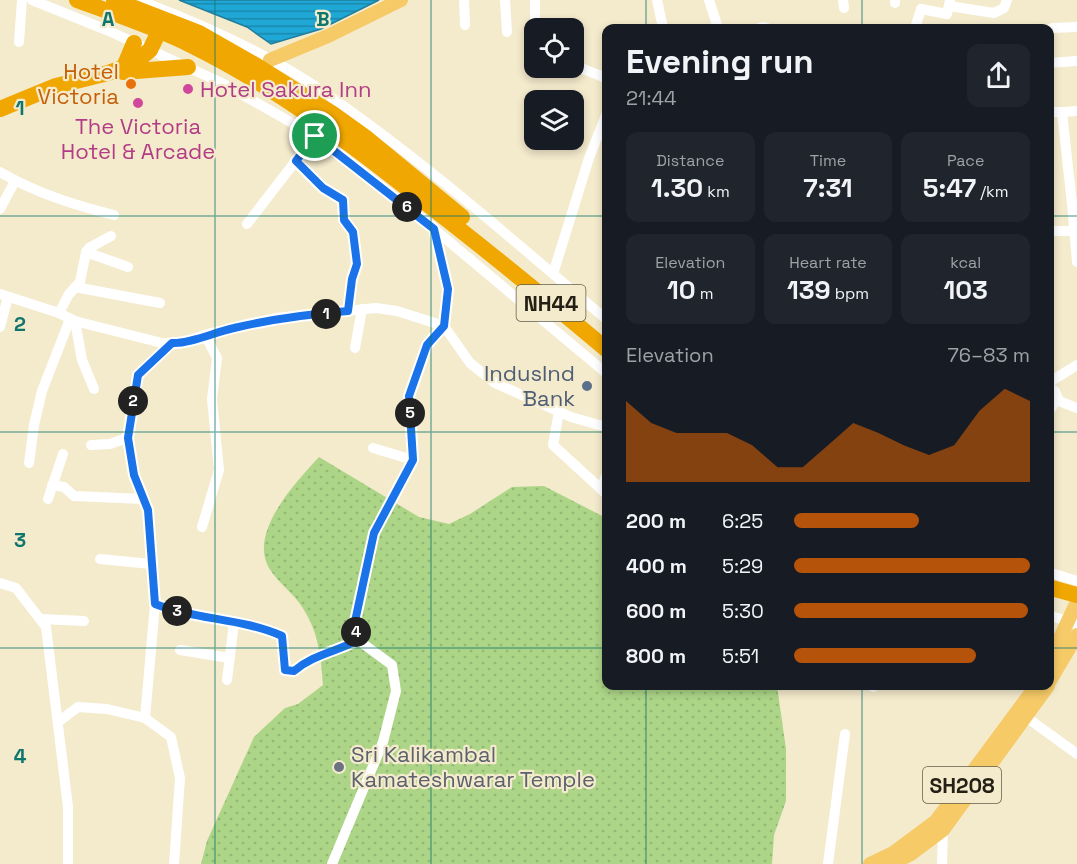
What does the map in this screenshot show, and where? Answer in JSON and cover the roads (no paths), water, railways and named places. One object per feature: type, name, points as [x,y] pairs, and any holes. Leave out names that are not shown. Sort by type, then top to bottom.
[{"type":"highway","name":"NH44","points":[[77,0],[134,9]]},
{"type":"highway","name":"NH44","points":[[114,0],[257,66],[333,114],[365,137],[602,333]]},
{"type":"highway","points":[[0,109],[56,86],[133,64],[150,50],[169,12]]},
{"type":"highway","name":"NH44","points":[[194,38],[341,136],[602,346]]},
{"type":"highway","points":[[116,70],[134,43]]},
{"type":"highway","points":[[116,70],[188,67]]},
{"type":"highway","points":[[1054,592],[1075,611]]},
{"type":"highway","points":[[1054,602],[1075,611]]},
{"type":"main road","points":[[270,60],[328,36],[401,0]]},
{"type":"main road","points":[[1054,652],[1075,611]]},
{"type":"main road","name":"SH208","points":[[1054,675],[1077,635]]},
{"type":"main road","name":"SH208","points":[[870,864],[894,853],[939,826],[1033,690]]},
{"type":"main road","name":"SH208","points":[[891,864],[911,854],[939,826],[1026,717],[1045,690]]},
{"type":"street","points":[[19,42],[22,0]]},
{"type":"street","points":[[32,0],[188,67],[315,136],[434,229],[602,370]]},
{"type":"street","points":[[464,0],[465,24]]},
{"type":"street","points":[[505,0],[507,32]]},
{"type":"street","points":[[535,0],[535,18]]},
{"type":"street","points":[[657,0],[662,24]]},
{"type":"street","points":[[709,0],[717,24]]},
{"type":"street","points":[[916,24],[921,4],[947,14],[949,3],[994,13],[1004,8],[1007,0]]},
{"type":"street","points":[[134,9],[169,12],[270,60],[324,92],[411,158],[602,316]]},
{"type":"street","points":[[1054,28],[1077,27]]},
{"type":"street","points":[[1054,63],[1077,62]]},
{"type":"street","points":[[584,69],[602,76]]},
{"type":"street","points":[[1054,112],[1077,111]]},
{"type":"street","points":[[1062,112],[1075,203],[1074,231],[1077,261]]},
{"type":"street","points":[[552,274],[589,158],[602,125]]},
{"type":"street","points":[[248,224],[315,136]]},
{"type":"street","points":[[296,161],[323,188],[343,200],[344,220],[353,232],[357,264],[352,279],[348,311]]},
{"type":"street","points":[[0,172],[15,181],[71,204],[114,214]]},
{"type":"street","points":[[0,209],[15,181]]},
{"type":"street","points":[[332,864],[383,742],[396,691],[392,665],[358,640],[354,626],[374,533],[413,460],[409,396],[427,345],[444,326],[448,289],[434,229]]},
{"type":"street","points":[[1054,231],[1074,231]]},
{"type":"street","points":[[59,313],[69,294],[80,282],[86,252],[111,236]]},
{"type":"street","points":[[86,252],[128,267]]},
{"type":"street","points":[[75,287],[160,303]]},
{"type":"street","points":[[0,327],[4,296],[59,313],[73,320],[172,343],[181,343],[204,335],[276,318],[376,308],[397,311],[444,326],[470,363],[495,383],[558,412],[602,426]]},
{"type":"street","points":[[355,348],[362,309]]},
{"type":"street","points":[[73,320],[82,360],[94,389]]},
{"type":"street","points":[[29,463],[34,424],[42,391],[73,320]]},
{"type":"street","points":[[202,527],[219,470],[212,399],[217,358],[204,335]]},
{"type":"street","points":[[145,718],[155,604],[148,510],[134,475],[128,438],[138,375],[172,343]]},
{"type":"street","points":[[1054,381],[1077,365]]},
{"type":"street","points":[[1054,390],[1057,399],[1077,408]]},
{"type":"street","points":[[1054,404],[1057,399]]},
{"type":"street","points":[[558,412],[553,445],[602,490]]},
{"type":"street","points":[[91,445],[110,444],[128,438]]},
{"type":"street","points":[[373,448],[413,460]]},
{"type":"street","points":[[48,499],[63,454]]},
{"type":"street","points":[[52,485],[64,488],[74,496],[143,499]]},
{"type":"street","points":[[100,559],[151,564]]},
{"type":"street","points":[[1054,575],[1077,581]]},
{"type":"street","points":[[0,583],[16,588],[46,627],[68,807],[68,864]]},
{"type":"street","points":[[155,604],[168,609],[250,625],[282,636],[285,670],[294,671],[308,660],[358,640]]},
{"type":"street","points":[[1054,614],[1075,611]]},
{"type":"street","points":[[41,619],[84,621]]},
{"type":"street","points":[[227,680],[234,622]]},
{"type":"street","points":[[180,650],[230,658]]},
{"type":"street","points":[[58,722],[78,707],[107,709],[145,718],[171,737],[180,778],[174,864]]},
{"type":"street","points":[[1026,717],[1077,754]]},
{"type":"street","points":[[828,864],[844,734]]},
{"type":"street","points":[[939,826],[942,864]]},
{"type":"water","points":[[179,0],[379,0],[321,29],[271,44],[247,27]]},
{"type":"place","name":"Hotel Victoria","points":[[131,84]]},
{"type":"place","name":"Hotel Sakura Inn","points":[[188,89]]},
{"type":"place","name":"The Victoria Hotel & Arcade","points":[[138,103]]},
{"type":"place","name":"IndusInd Bank","points":[[587,386]]},
{"type":"place","name":"Sri Kalikambal Kamateshwarar Temple","points":[[339,767]]}]
